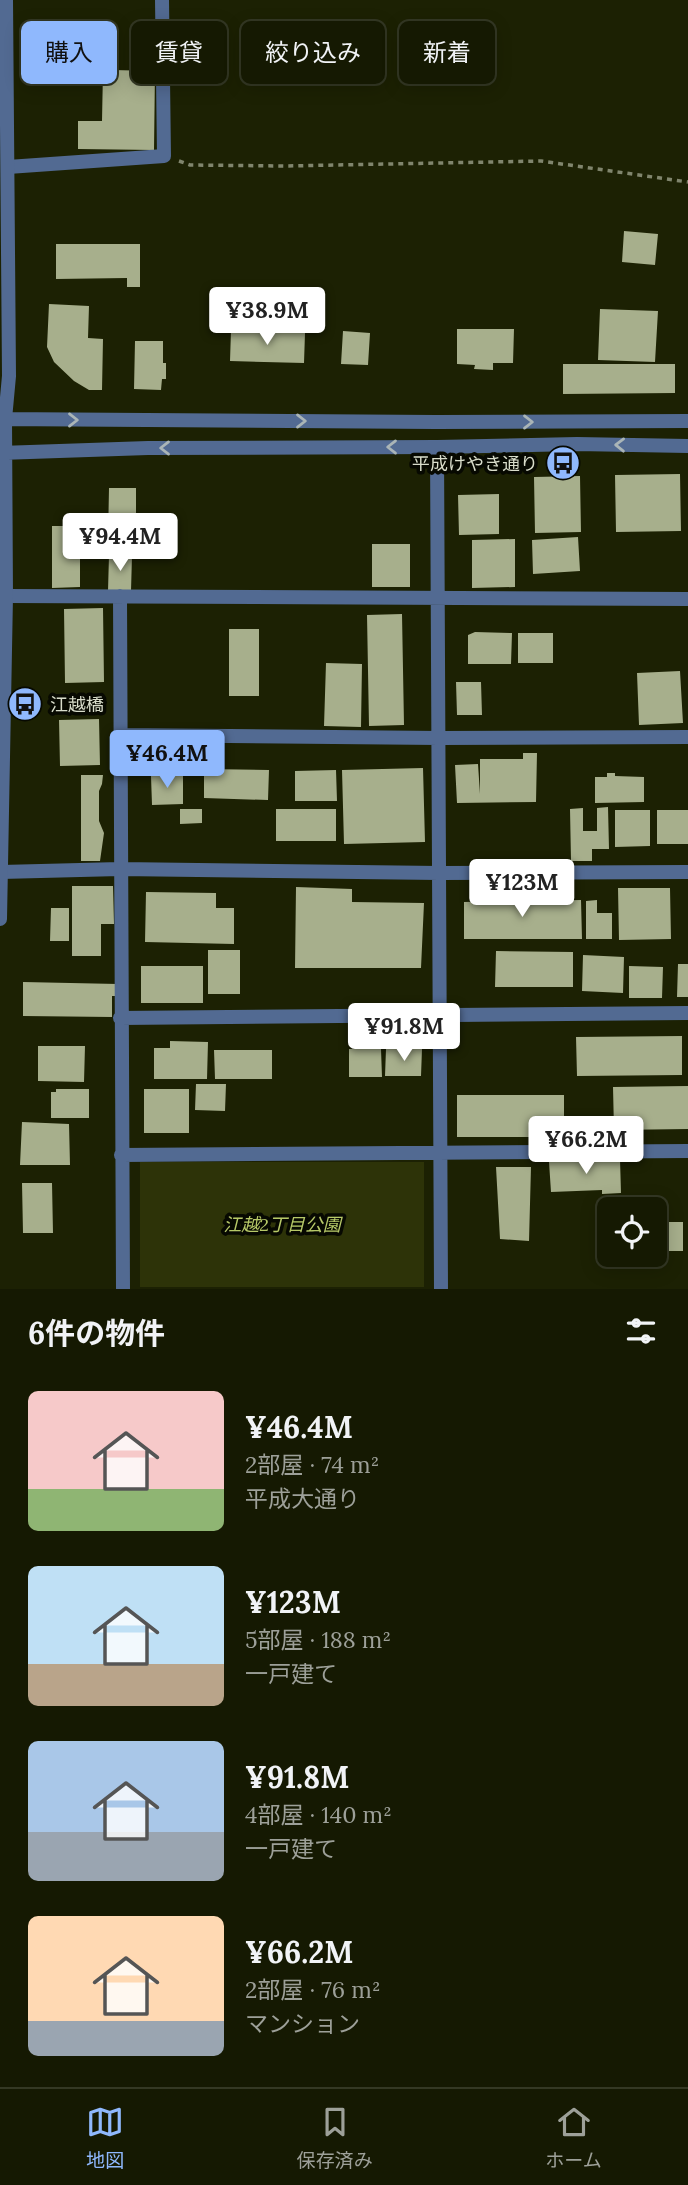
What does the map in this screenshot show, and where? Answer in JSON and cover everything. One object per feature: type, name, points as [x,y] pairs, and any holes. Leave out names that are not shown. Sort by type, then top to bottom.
[{"type":"street","points":[[0,919],[6,596],[3,419],[9,376],[6,0]]},
{"type":"street","points":[[8,167],[164,156],[162,0]]},
{"type":"street","points":[[3,419],[688,421]]},
{"type":"street","points":[[3,453],[148,448],[577,444],[688,446]]},
{"type":"street","points":[[437,447],[441,1289]]},
{"type":"street","points":[[6,596],[437,600],[688,599]]},
{"type":"street","points":[[120,596],[123,1289]]},
{"type":"street","points":[[120,735],[688,737]]},
{"type":"street","points":[[1,872],[120,869],[439,873],[688,872]]},
{"type":"street","points":[[120,1018],[688,1013]]},
{"type":"street","points":[[121,1155],[688,1151]]},
{"type":"path","points":[[164,156],[190,165],[258,166],[541,161],[688,182]]},
{"type":"green space","name":"江越2丁目公園","points":[[140,1162],[424,1162],[424,1287],[140,1287]]},
{"type":"building","points":[[117,70],[131,70],[131,84],[155,84],[154,150],[78,149],[78,121],[102,121],[103,84],[117,84]]},
{"type":"building","points":[[624,231],[658,234],[655,265],[622,262]]},
{"type":"building","points":[[56,244],[140,244],[140,287],[127,287],[127,278],[56,279]]},
{"type":"building","points":[[49,304],[89,306],[88,338],[103,339],[102,390],[89,390],[74,381],[54,362],[47,347]]},
{"type":"building","points":[[600,309],[658,311],[655,362],[598,360]]},
{"type":"building","points":[[457,329],[514,329],[513,363],[493,363],[493,370],[474,369],[475,365],[457,364]]},
{"type":"building","points":[[231,330],[305,333],[304,363],[230,361]]},
{"type":"building","points":[[343,331],[370,333],[368,365],[341,364]]},
{"type":"building","points":[[135,341],[163,341],[166,379],[162,379],[161,390],[134,389]]},
{"type":"building","points":[[563,364],[675,364],[675,393],[563,394]]},
{"type":"building","points":[[680,474],[681,531],[616,532],[615,475]]},
{"type":"building","points":[[580,476],[581,532],[535,533],[534,477]]},
{"type":"building","points":[[109,488],[136,488],[136,523],[165,523],[165,540],[108,540]]},
{"type":"building","points":[[499,494],[499,534],[459,535],[458,495]]},
{"type":"building","points":[[52,526],[103,526],[103,558],[91,558],[91,550],[80,550],[80,587],[52,588]]},
{"type":"building","points":[[578,537],[580,571],[533,574],[532,540]]},
{"type":"building","points":[[515,539],[515,587],[472,588],[472,540]]},
{"type":"building","points":[[372,544],[410,544],[410,587],[372,587]]},
{"type":"building","points":[[109,555],[132,556],[131,591],[108,591]]},
{"type":"building","points":[[103,608],[104,682],[65,683],[64,609]]},
{"type":"building","points":[[402,614],[404,725],[369,726],[367,615]]},
{"type":"building","points":[[229,629],[259,629],[259,696],[229,696]]},
{"type":"building","points":[[475,632],[512,633],[511,664],[468,664],[468,635]]},
{"type":"building","points":[[518,633],[553,633],[553,663],[518,663]]},
{"type":"building","points":[[326,663],[362,664],[361,727],[324,726]]},
{"type":"building","points":[[680,671],[683,723],[639,725],[637,673]]},
{"type":"building","points":[[456,682],[481,682],[482,715],[457,715]]},
{"type":"building","points":[[99,719],[100,765],[60,766],[59,720]]},
{"type":"building","points":[[523,753],[537,753],[536,802],[457,803],[455,765],[478,764],[480,794],[480,759],[523,759]]},
{"type":"building","points":[[423,768],[425,842],[344,844],[342,770]]},
{"type":"building","points":[[204,769],[269,770],[268,800],[204,798]]},
{"type":"building","points":[[336,770],[337,801],[295,801],[295,771]]},
{"type":"building","points":[[607,773],[615,773],[615,776],[644,777],[644,802],[595,803],[595,777],[607,777]]},
{"type":"building","points":[[81,775],[103,775],[99,791],[99,821],[104,833],[100,861],[81,861]]},
{"type":"building","points":[[151,776],[183,776],[183,804],[152,805]]},
{"type":"building","points":[[608,807],[609,849],[592,849],[592,861],[571,861],[570,809],[583,808],[583,831],[597,831],[597,808]]},
{"type":"building","points":[[180,809],[202,809],[202,823],[180,824]]},
{"type":"building","points":[[276,809],[336,809],[336,841],[276,841]]},
{"type":"building","points":[[615,810],[650,810],[650,846],[615,847]]},
{"type":"building","points":[[657,810],[688,810],[688,844],[657,844]]},
{"type":"building","points":[[72,886],[113,886],[114,924],[101,924],[101,956],[72,956]]},
{"type":"building","points":[[296,887],[352,889],[352,902],[424,903],[421,968],[295,968]]},
{"type":"building","points":[[618,888],[670,888],[671,939],[619,940]]},
{"type":"building","points":[[495,891],[522,891],[522,901],[581,900],[582,939],[464,939],[464,902],[496,901]]},
{"type":"building","points":[[146,892],[216,893],[216,908],[234,908],[234,944],[145,942]]},
{"type":"building","points":[[597,900],[597,913],[612,913],[612,939],[586,939],[586,901]]},
{"type":"building","points":[[51,908],[69,908],[69,941],[50,941]]},
{"type":"building","points":[[208,950],[240,950],[240,994],[208,994]]},
{"type":"building","points":[[496,951],[573,952],[573,987],[495,987]]},
{"type":"building","points":[[583,955],[624,957],[623,993],[582,991]]},
{"type":"building","points":[[678,964],[688,964],[688,997],[677,997]]},
{"type":"building","points":[[141,966],[203,966],[203,1003],[141,1003]]},
{"type":"building","points":[[629,966],[663,967],[662,998],[629,998]]},
{"type":"building","points":[[23,982],[118,984],[117,996],[112,996],[112,1017],[23,1016]]},
{"type":"building","points":[[682,1036],[682,1075],[577,1076],[576,1037]]},
{"type":"building","points":[[170,1041],[208,1042],[207,1079],[154,1079],[154,1048],[170,1048]]},
{"type":"building","points":[[38,1046],[85,1046],[84,1082],[38,1081]]},
{"type":"building","points":[[349,1049],[381,1049],[382,1077],[349,1077]]},
{"type":"building","points":[[386,1049],[422,1049],[421,1076],[385,1076]]},
{"type":"building","points":[[214,1050],[272,1050],[272,1079],[215,1079]]},
{"type":"building","points":[[196,1084],[226,1084],[225,1111],[195,1110]]},
{"type":"building","points":[[688,1086],[688,1129],[614,1130],[613,1087]]},
{"type":"building","points":[[56,1089],[89,1089],[89,1118],[51,1118],[51,1092],[56,1092]]},
{"type":"building","points":[[144,1089],[189,1089],[189,1133],[144,1133]]},
{"type":"building","points":[[457,1095],[564,1095],[564,1137],[457,1137]]},
{"type":"building","points":[[22,1122],[69,1124],[70,1165],[20,1165]]},
{"type":"building","points":[[620,1159],[621,1193],[602,1194],[602,1190],[551,1192],[549,1162]]},
{"type":"building","points":[[496,1167],[531,1167],[529,1241],[500,1239]]},
{"type":"building","points":[[22,1183],[52,1183],[53,1233],[23,1233]]},
{"type":"building","points":[[667,1222],[683,1222],[683,1251],[667,1251]]},
{"type":"place","name":"平成けやき通り","points":[[563,463]]},
{"type":"place","name":"江越橋","points":[[25,704]]}]
